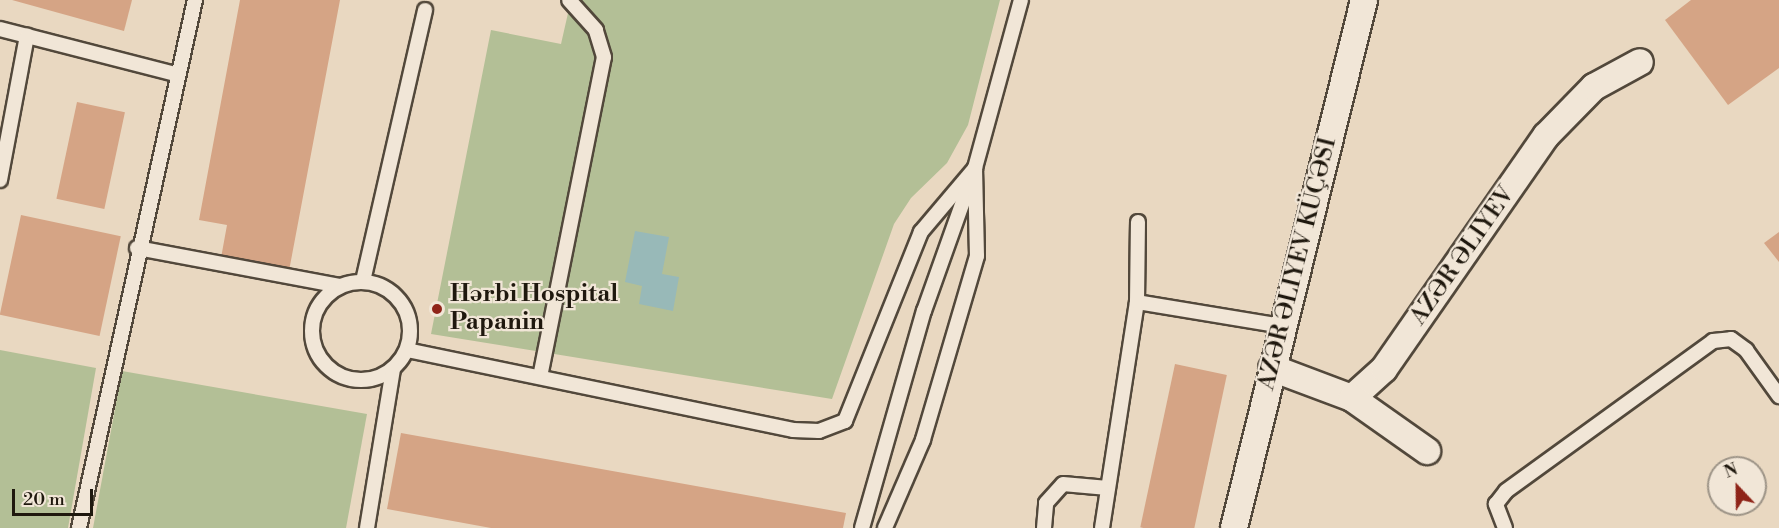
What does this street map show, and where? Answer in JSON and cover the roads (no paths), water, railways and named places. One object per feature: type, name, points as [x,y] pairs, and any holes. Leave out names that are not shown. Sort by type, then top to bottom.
[{"type":"street","name":"AZƏR ƏLIYEV KÜÇƏSI","points":[[1234,528],[1364,0]]},
{"type":"street","name":"AZƏR ƏLIYEV","points":[[1352,398],[1384,369],[1546,136],[1594,87],[1640,62]]},
{"type":"street","points":[[1272,368],[1352,398],[1427,451]]},
{"type":"lane","points":[[79,528],[175,74],[195,0]]},
{"type":"lane","points":[[540,377],[604,57],[596,30],[569,0]]},
{"type":"lane","points":[[862,528],[924,311],[975,168],[1021,0]]},
{"type":"lane","points":[[363,281],[425,10]]},
{"type":"lane","points":[[0,29],[175,74]]},
{"type":"lane","points":[[0,180],[27,36]]},
{"type":"lane","points":[[407,350],[793,430],[819,432],[845,421],[921,232],[975,168]]},
{"type":"lane","points":[[885,528],[923,440],[977,256],[975,168]]},
{"type":"lane","points":[[1102,528],[1137,302],[1138,222]]},
{"type":"lane","points":[[137,248],[340,286],[363,281],[386,288],[403,304],[411,327],[407,350],[393,369],[367,528]]},
{"type":"lane","points":[[340,286],[321,302],[312,323],[314,347],[327,367],[348,379],[372,379],[393,369]]},
{"type":"lane","points":[[1137,302],[1282,326]]},
{"type":"lane","points":[[1505,528],[1496,504],[1506,491],[1713,341],[1731,339],[1739,345],[1774,378],[1779,396]]},
{"type":"lane","points":[[1044,528],[1046,503],[1063,484],[1108,488]]},
{"type":"water","points":[[635,231],[669,237],[662,274],[679,277],[673,311],[639,304],[642,286],[625,282]]},
{"type":"place","name":"Hərbi Hospital Papanin","points":[[437,309]]}]
